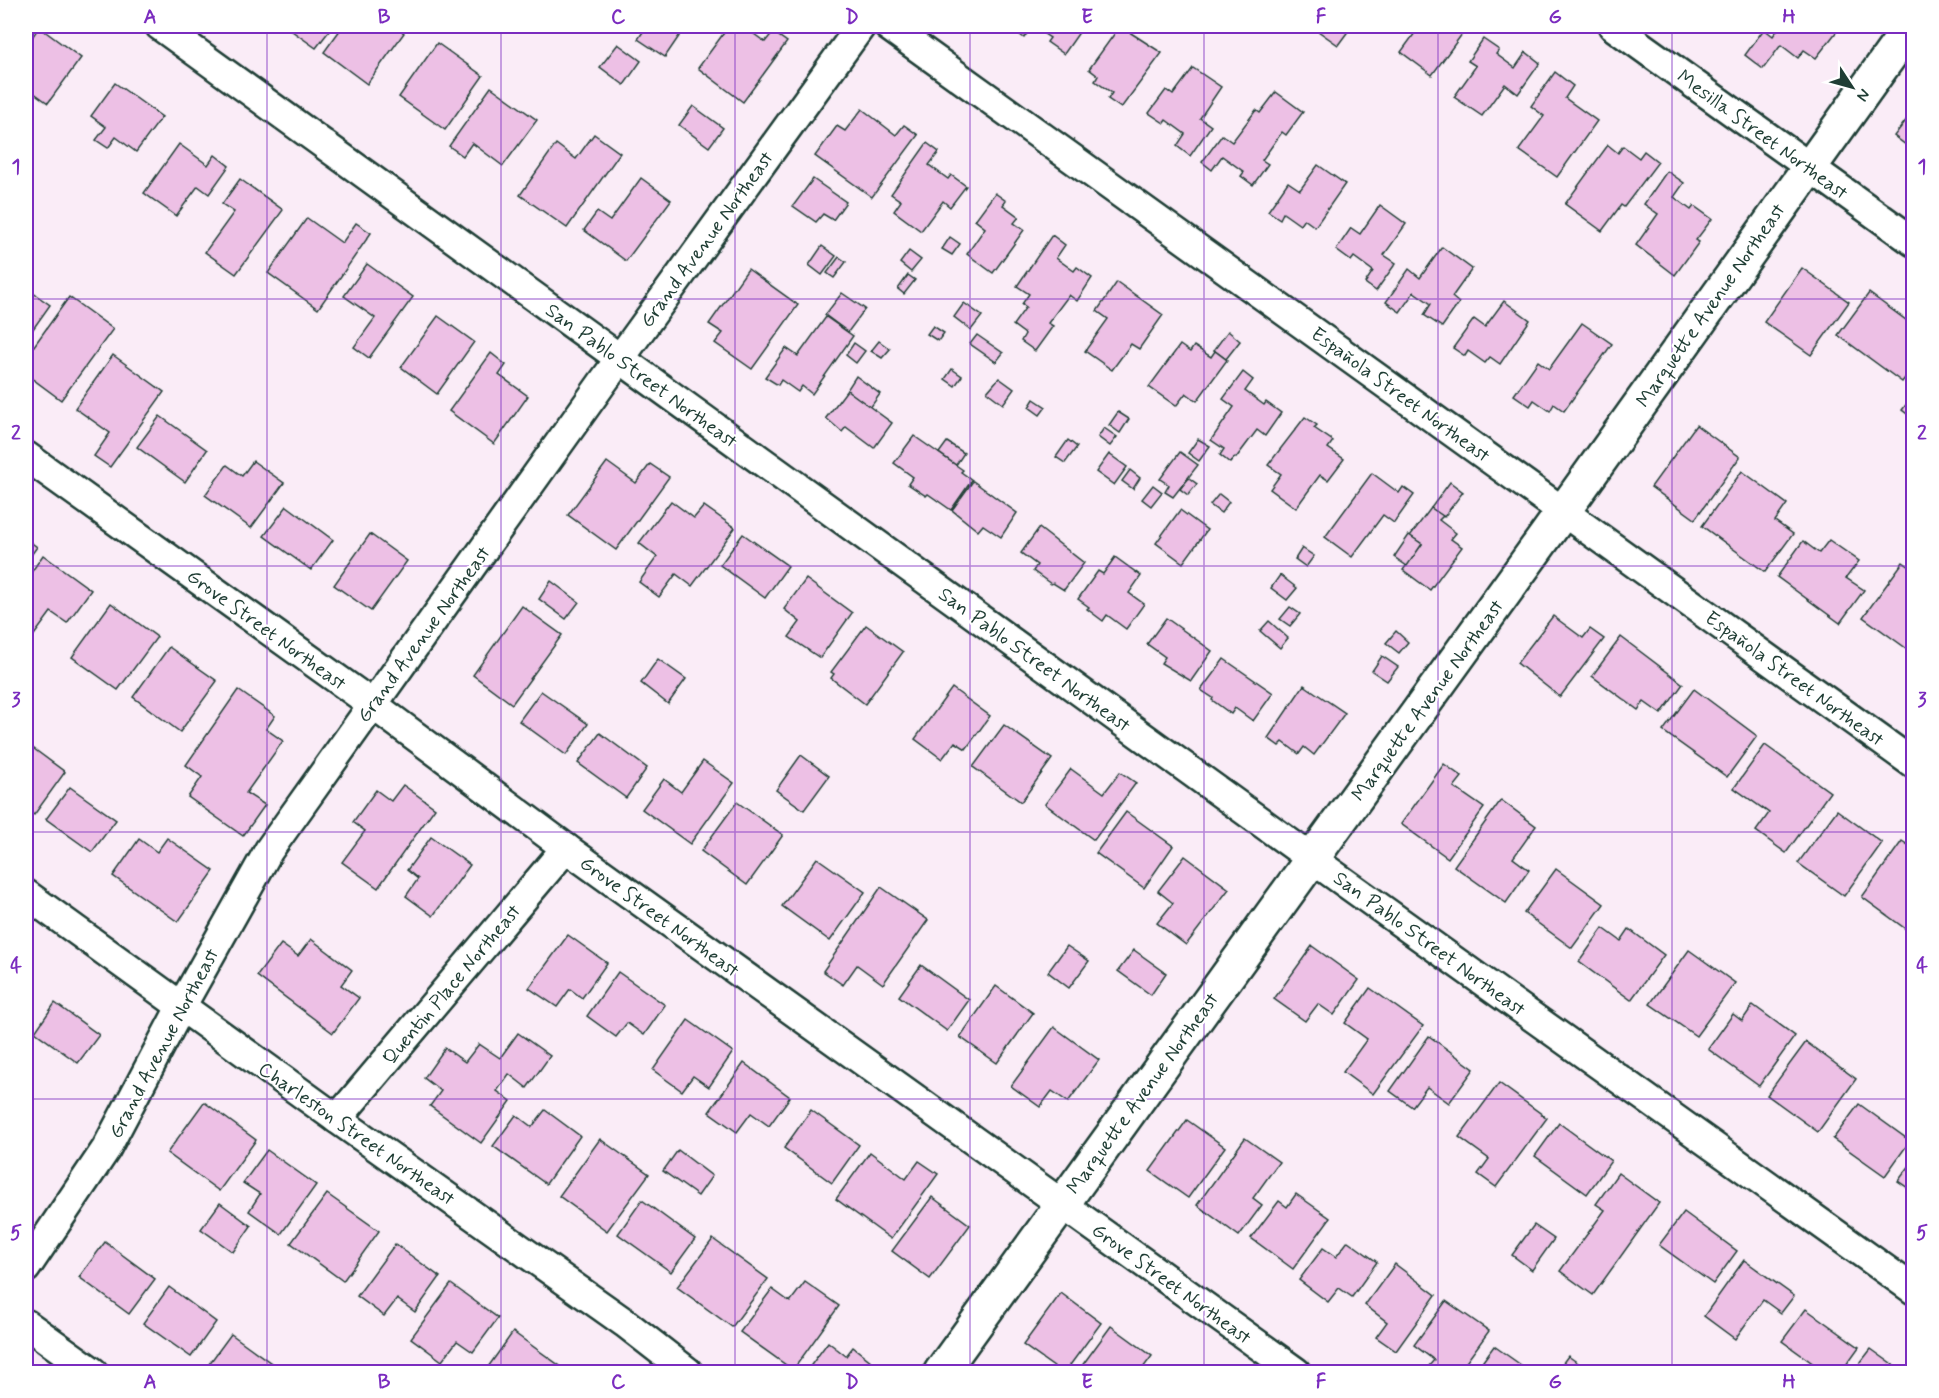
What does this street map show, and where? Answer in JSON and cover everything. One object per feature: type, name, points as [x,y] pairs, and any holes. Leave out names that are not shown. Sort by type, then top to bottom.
[{"type":"street","name":"San Pablo Street Northeast","points":[[160,26],[1312,859],[1914,1290]]},
{"type":"street","name":"Grand Avenue Northeast","points":[[26,1268],[106,1149],[181,1007],[269,850],[620,358],[861,26]]},
{"type":"street","name":"Española Street Northeast","points":[[888,26],[1914,764]]},
{"type":"street","name":"Mesilla Street Northeast","points":[[1613,26],[1914,242]]},
{"type":"street","name":"Marquette Avenue Northeast","points":[[941,1372],[1911,26]]},
{"type":"street","name":"Grove Street Northeast","points":[[26,456],[372,704],[566,848],[1296,1372]]},
{"type":"street","name":"Quentin Place Northeast","points":[[337,1119],[566,848]]},
{"type":"street","name":"Charleston Street Northeast","points":[[26,894],[337,1119],[626,1323],[688,1372]]},
{"type":"street","points":[[26,1324],[93,1372]]},
{"type":"building","points":[[285,26],[333,26],[316,48]]},
{"type":"building","points":[[343,26],[394,26],[404,33],[367,84],[324,52]]},
{"type":"building","points":[[647,26],[686,26],[665,57],[638,39]]},
{"type":"building","points":[[729,26],[743,26],[765,42],[773,32],[787,42],[743,102],[698,68]]},
{"type":"building","points":[[1013,26],[1032,26],[1024,38],[1011,28]]},
{"type":"building","points":[[1032,26],[1073,26],[1080,31],[1064,54],[1047,42],[1050,38]]},
{"type":"building","points":[[1120,26],[1162,53],[1121,108],[1108,99],[1112,93],[1095,81],[1098,76],[1089,69]]},
{"type":"building","points":[[1311,26],[1352,26],[1338,45]]},
{"type":"building","points":[[1420,26],[1468,26],[1432,75],[1401,52]]},
{"type":"building","points":[[1780,26],[1841,26],[1816,58],[1804,50],[1798,58],[1781,45],[1763,69],[1745,55],[1764,29],[1773,36]]},
{"type":"building","points":[[39,27],[81,58],[48,103],[26,87],[26,46]]},
{"type":"building","points":[[1483,39],[1499,50],[1496,54],[1515,68],[1526,52],[1540,63],[1518,94],[1505,84],[1482,116],[1454,97],[1476,66],[1468,61]]},
{"type":"building","points":[[437,43],[483,76],[445,130],[399,97]]},
{"type":"building","points":[[618,44],[641,61],[624,85],[600,67]]},
{"type":"building","points":[[1193,68],[1221,87],[1200,118],[1211,126],[1190,156],[1177,146],[1185,134],[1166,120],[1164,123],[1149,113],[1166,90],[1173,95]]},
{"type":"building","points":[[1555,72],[1573,86],[1565,98],[1597,121],[1557,177],[1519,150],[1544,116],[1531,106]]},
{"type":"building","points":[[115,83],[162,117],[136,152],[116,137],[108,148],[96,140],[106,127],[91,116]]},
{"type":"building","points":[[491,87],[537,120],[503,166],[472,143],[463,156],[449,146]]},
{"type":"building","points":[[1276,92],[1303,112],[1286,135],[1282,132],[1262,160],[1268,164],[1253,185],[1241,176],[1244,172],[1222,156],[1212,170],[1202,162],[1222,135],[1232,142],[1256,110],[1260,113]]},
{"type":"building","points":[[693,106],[723,128],[709,147],[679,125]]},
{"type":"building","points":[[862,109],[896,135],[904,125],[918,135],[872,197],[815,156],[837,126],[845,131]]},
{"type":"building","points":[[1914,110],[1914,151],[1894,136]]},
{"type":"building","points":[[594,134],[620,153],[567,228],[520,195],[556,144],[576,159]]},
{"type":"building","points":[[927,143],[939,152],[929,165],[948,179],[951,175],[966,186],[950,207],[943,201],[921,231],[894,211],[901,201],[891,194]]},
{"type":"building","points":[[179,144],[208,165],[215,155],[229,166],[209,194],[198,186],[176,216],[144,193]]},
{"type":"building","points":[[1608,145],[1618,153],[1623,146],[1639,158],[1644,151],[1658,162],[1624,207],[1621,205],[1602,231],[1565,204]]},
{"type":"building","points":[[1318,165],[1345,184],[1315,227],[1304,219],[1300,225],[1283,213],[1280,219],[1268,211],[1288,182],[1300,190]]},
{"type":"building","points":[[1667,171],[1684,183],[1674,197],[1691,210],[1694,206],[1712,219],[1696,240],[1699,242],[1675,275],[1636,245],[1658,214],[1644,204]]},
{"type":"building","points":[[641,178],[671,200],[626,261],[584,230],[597,212],[610,221]]},
{"type":"building","points":[[240,179],[283,210],[236,274],[205,252],[234,212],[222,204]]},
{"type":"building","points":[[813,179],[846,202],[833,220],[823,214],[816,222],[793,206]]},
{"type":"building","points":[[995,193],[1006,201],[1003,205],[1019,217],[1014,223],[1024,230],[993,273],[967,254],[985,228],[975,220]]},
{"type":"building","points":[[1380,205],[1406,224],[1384,255],[1396,263],[1376,291],[1365,283],[1373,271],[1354,257],[1351,261],[1336,250],[1351,228],[1360,234]]},
{"type":"building","points":[[307,218],[342,243],[356,223],[371,233],[318,309],[268,273]]},
{"type":"building","points":[[1052,235],[1065,245],[1056,258],[1074,271],[1077,267],[1092,278],[1077,301],[1069,295],[1048,323],[1053,326],[1035,351],[1021,341],[1025,334],[1013,325],[1026,307],[1022,304],[1029,294],[1017,286]]},
{"type":"building","points":[[950,237],[960,244],[952,255],[942,249]]},
{"type":"building","points":[[822,246],[836,256],[822,275],[809,265]]},
{"type":"building","points":[[1442,247],[1472,269],[1452,297],[1459,303],[1442,327],[1424,315],[1431,304],[1414,292],[1400,312],[1386,302],[1409,269],[1420,278]]},
{"type":"building","points":[[909,251],[921,260],[911,272],[900,263]]},
{"type":"building","points":[[839,257],[846,262],[834,278],[827,273]]},
{"type":"building","points":[[367,264],[413,297],[369,358],[354,347],[375,318],[344,296]]},
{"type":"building","points":[[1802,268],[1849,302],[1811,355],[1764,322]]},
{"type":"building","points":[[748,269],[798,305],[752,369],[715,343],[723,333],[709,324]]},
{"type":"building","points":[[908,275],[915,280],[904,294],[898,289]]},
{"type":"building","points":[[1117,282],[1163,315],[1139,349],[1131,344],[1112,370],[1085,351],[1108,319],[1097,311]]},
{"type":"building","points":[[26,288],[50,305],[26,339]]},
{"type":"building","points":[[842,293],[865,309],[848,332],[825,315]]},
{"type":"building","points":[[1869,293],[1914,326],[1914,366],[1902,382],[1838,335]]},
{"type":"building","points":[[69,297],[113,329],[61,400],[26,374],[26,357]]},
{"type":"building","points":[[1504,301],[1530,320],[1500,364],[1490,357],[1485,363],[1468,351],[1465,356],[1453,348],[1474,319],[1485,327]]},
{"type":"building","points":[[964,303],[982,316],[971,330],[954,317]]},
{"type":"building","points":[[438,316],[474,342],[437,394],[401,367]]},
{"type":"building","points":[[826,317],[853,336],[812,394],[802,386],[798,392],[781,380],[778,385],[765,377],[786,348],[798,356]]},
{"type":"building","points":[[1582,323],[1612,344],[1564,411],[1554,404],[1550,411],[1534,400],[1530,406],[1514,395],[1538,361],[1549,369]]},
{"type":"building","points":[[933,326],[944,333],[938,341],[927,334]]},
{"type":"building","points":[[1228,331],[1240,341],[1226,359],[1214,350]]},
{"type":"building","points":[[977,335],[1003,353],[996,362],[970,344]]},
{"type":"building","points":[[879,341],[890,349],[882,358],[871,351]]},
{"type":"building","points":[[854,343],[865,351],[856,363],[846,355]]},
{"type":"building","points":[[1180,345],[1190,352],[1194,346],[1211,357],[1215,351],[1227,360],[1197,401],[1186,393],[1176,406],[1149,387]]},
{"type":"building","points":[[491,353],[506,365],[499,375],[528,396],[494,444],[449,411]]},
{"type":"building","points":[[113,355],[164,392],[110,467],[94,456],[110,433],[75,408]]},
{"type":"building","points":[[952,369],[962,376],[955,386],[945,379]]},
{"type":"building","points":[[1243,372],[1253,380],[1245,391],[1264,405],[1266,402],[1281,413],[1265,436],[1257,430],[1230,463],[1220,455],[1224,449],[1211,440],[1234,407],[1223,399]]},
{"type":"building","points":[[856,376],[880,394],[870,408],[847,390]]},
{"type":"building","points":[[999,378],[1014,389],[1003,404],[987,392]]},
{"type":"building","points":[[847,390],[892,423],[874,448],[846,427],[842,432],[826,418]]},
{"type":"building","points":[[1914,394],[1914,419],[1902,410]]},
{"type":"building","points":[[1034,399],[1046,407],[1040,415],[1029,407]]},
{"type":"building","points":[[1118,412],[1129,419],[1120,433],[1109,425]]},
{"type":"building","points":[[160,416],[207,450],[185,482],[137,447]]},
{"type":"building","points":[[1305,417],[1317,425],[1314,428],[1333,441],[1328,448],[1344,459],[1328,480],[1320,475],[1296,508],[1270,489],[1281,474],[1268,465]]},
{"type":"building","points":[[1696,425],[1740,457],[1695,519],[1651,487]]},
{"type":"building","points":[[1104,428],[1117,437],[1110,446],[1098,437]]},
{"type":"building","points":[[914,436],[963,470],[961,472],[972,480],[951,510],[908,484],[913,477],[894,463]]},
{"type":"building","points":[[1198,439],[1210,446],[1199,461],[1188,453]]},
{"type":"building","points":[[1068,440],[1077,447],[1065,463],[1056,457]]},
{"type":"building","points":[[947,442],[964,453],[956,465],[939,453]]},
{"type":"building","points":[[1180,452],[1198,465],[1173,497],[1165,492],[1169,485],[1160,479]]},
{"type":"building","points":[[1109,454],[1127,467],[1114,485],[1096,472]]},
{"type":"building","points":[[253,461],[284,483],[251,528],[205,495],[227,465],[242,476]]},
{"type":"building","points":[[607,462],[636,483],[650,464],[669,477],[616,550],[568,515]]},
{"type":"building","points":[[1130,470],[1140,478],[1133,489],[1122,481]]},
{"type":"building","points":[[1742,471],[1787,504],[1775,521],[1793,534],[1765,572],[1702,526]]},
{"type":"building","points":[[1372,473],[1399,493],[1403,487],[1414,495],[1394,523],[1383,515],[1352,557],[1325,537]]},
{"type":"building","points":[[1189,478],[1197,484],[1188,495],[1180,489]]},
{"type":"building","points":[[973,481],[1017,513],[1001,537],[983,525],[978,531],[952,510]]},
{"type":"building","points":[[1450,482],[1463,492],[1444,517],[1431,508]]},
{"type":"building","points":[[1153,485],[1162,492],[1151,506],[1142,499]]},
{"type":"building","points":[[1219,494],[1229,502],[1221,513],[1210,505]]},
{"type":"building","points":[[671,501],[694,518],[704,506],[735,528],[692,586],[676,574],[659,597],[639,582],[657,557],[639,543]]},
{"type":"building","points":[[287,506],[333,540],[311,570],[264,536]]},
{"type":"building","points":[[1431,508],[1443,516],[1439,520],[1456,533],[1451,539],[1462,547],[1430,590],[1403,570],[1422,544],[1410,536]]},
{"type":"building","points":[[1180,510],[1207,530],[1183,563],[1156,543]]},
{"type":"building","points":[[1039,528],[1084,563],[1064,590],[1033,571],[1037,565],[1021,553]]},
{"type":"building","points":[[370,534],[407,561],[371,611],[334,585]]},
{"type":"building","points":[[743,534],[788,566],[765,598],[720,565]]},
{"type":"building","points":[[1409,535],[1422,544],[1407,566],[1394,557]]},
{"type":"building","points":[[26,539],[37,547],[26,562]]},
{"type":"building","points":[[1829,540],[1859,561],[1846,578],[1864,590],[1840,623],[1777,577],[1803,541],[1819,553]]},
{"type":"building","points":[[1302,548],[1314,556],[1306,567],[1295,559]]},
{"type":"building","points":[[43,555],[91,590],[67,623],[51,612],[26,646],[26,580]]},
{"type":"building","points":[[1115,557],[1141,576],[1129,593],[1144,604],[1126,629],[1107,615],[1103,621],[1078,599],[1098,571],[1103,574]]},
{"type":"building","points":[[1903,562],[1914,570],[1914,645],[1910,651],[1863,617]]},
{"type":"building","points":[[1280,575],[1297,588],[1287,600],[1271,588]]},
{"type":"building","points":[[806,579],[852,613],[820,658],[789,637],[800,622],[784,609]]},
{"type":"building","points":[[551,581],[579,602],[566,619],[539,599]]},
{"type":"building","points":[[111,603],[157,637],[118,690],[72,657]]},
{"type":"building","points":[[522,606],[562,635],[512,704],[473,675]]},
{"type":"building","points":[[1290,607],[1300,614],[1290,626],[1280,619]]},
{"type":"building","points":[[1553,616],[1583,638],[1590,629],[1604,639],[1560,697],[1517,663]]},
{"type":"building","points":[[1166,618],[1212,651],[1191,681],[1161,663],[1165,657],[1147,644]]},
{"type":"building","points":[[1269,621],[1288,638],[1280,648],[1260,631]]},
{"type":"building","points":[[866,625],[903,652],[865,704],[831,678],[834,674],[831,672]]},
{"type":"building","points":[[1396,631],[1408,642],[1399,653],[1386,643]]},
{"type":"building","points":[[1621,637],[1683,684],[1661,714],[1644,702],[1638,710],[1592,676]]},
{"type":"building","points":[[169,647],[217,681],[180,732],[133,697]]},
{"type":"building","points":[[1382,656],[1398,667],[1387,681],[1372,671]]},
{"type":"building","points":[[658,659],[686,679],[668,704],[641,683]]},
{"type":"building","points":[[1224,659],[1273,693],[1253,721],[1235,708],[1231,714],[1201,690]]},
{"type":"building","points":[[1304,685],[1345,713],[1314,755],[1304,747],[1299,754],[1283,742],[1279,746],[1268,738]]},
{"type":"building","points":[[952,688],[990,716],[966,749],[955,742],[942,759],[915,739]]},
{"type":"building","points":[[1694,689],[1757,736],[1727,777],[1663,731]]},
{"type":"building","points":[[238,690],[275,716],[266,729],[283,741],[246,793],[265,805],[243,836],[188,797],[202,777],[186,765]]},
{"type":"building","points":[[541,691],[588,724],[566,755],[519,721]]},
{"type":"building","points":[[1004,725],[1052,759],[1021,802],[973,767]]},
{"type":"building","points":[[600,733],[647,768],[626,798],[578,763]]},
{"type":"building","points":[[26,743],[65,772],[34,815],[26,809]]},
{"type":"building","points":[[1765,745],[1830,792],[1786,853],[1756,831],[1769,813],[1734,788]]},
{"type":"building","points":[[801,755],[829,776],[804,810],[776,790]]},
{"type":"building","points":[[703,761],[734,783],[690,844],[642,809],[664,779],[681,792]]},
{"type":"building","points":[[1444,764],[1462,777],[1454,787],[1484,808],[1448,858],[1401,824]]},
{"type":"building","points":[[1071,769],[1104,793],[1120,772],[1136,783],[1094,840],[1045,804]]},
{"type":"building","points":[[403,785],[435,808],[378,888],[342,862],[365,831],[353,822],[376,790],[391,801]]},
{"type":"building","points":[[70,787],[116,820],[92,852],[46,819]]},
{"type":"building","points":[[1501,800],[1536,826],[1513,858],[1529,870],[1506,903],[1454,866]]},
{"type":"building","points":[[737,802],[783,835],[747,885],[701,851]]},
{"type":"building","points":[[1837,810],[1882,843],[1844,896],[1798,863]]},
{"type":"building","points":[[1126,812],[1173,846],[1144,888],[1096,853]]},
{"type":"building","points":[[431,837],[470,865],[433,916],[406,896],[418,879],[407,870]]},
{"type":"building","points":[[167,838],[214,871],[178,922],[113,876],[139,839],[157,852]]},
{"type":"building","points":[[1902,841],[1914,849],[1914,935],[1862,897]]},
{"type":"building","points":[[1185,856],[1229,889],[1186,945],[1157,923],[1173,903],[1158,891]]},
{"type":"building","points":[[817,858],[865,892],[830,941],[782,906]]},
{"type":"building","points":[[1556,869],[1604,904],[1572,948],[1524,913]]},
{"type":"building","points":[[881,887],[928,920],[883,984],[857,965],[843,985],[823,971]]},
{"type":"building","points":[[1603,928],[1621,941],[1629,929],[1664,955],[1631,1000],[1579,962]]},
{"type":"building","points":[[568,935],[607,963],[582,998],[570,989],[557,1007],[529,988]]},
{"type":"building","points":[[311,939],[352,970],[341,985],[359,998],[333,1033],[257,976],[281,944],[298,956]]},
{"type":"building","points":[[1067,946],[1089,961],[1069,988],[1048,972]]},
{"type":"building","points":[[1312,946],[1359,980],[1334,1015],[1318,1004],[1305,1021],[1274,999]]},
{"type":"building","points":[[1134,950],[1166,973],[1151,995],[1118,971]]},
{"type":"building","points":[[1689,950],[1735,983],[1696,1036],[1650,1004]]},
{"type":"building","points":[[921,965],[969,1000],[947,1031],[899,996]]},
{"type":"building","points":[[618,972],[665,1005],[644,1035],[627,1023],[616,1037],[587,1016]]},
{"type":"building","points":[[996,986],[1033,1013],[997,1063],[960,1037]]},
{"type":"building","points":[[1370,988],[1423,1026],[1373,1094],[1343,1072],[1367,1039],[1345,1023]]},
{"type":"building","points":[[55,1003],[99,1035],[78,1063],[35,1032]]},
{"type":"building","points":[[1753,1005],[1795,1036],[1759,1086],[1708,1049],[1733,1014],[1742,1021]]},
{"type":"building","points":[[688,1020],[733,1052],[709,1087],[693,1076],[682,1091],[653,1070]]},
{"type":"building","points":[[1054,1027],[1099,1060],[1068,1102],[1052,1091],[1040,1107],[1011,1086]]},
{"type":"building","points":[[518,1033],[550,1056],[527,1088],[509,1074],[497,1091],[511,1101],[481,1143],[430,1106],[441,1091],[424,1078],[445,1048],[465,1062],[479,1044],[500,1058]]},
{"type":"building","points":[[1429,1036],[1474,1069],[1449,1103],[1427,1087],[1412,1107],[1390,1091]]},
{"type":"building","points":[[1806,1042],[1856,1079],[1818,1132],[1767,1095]]},
{"type":"building","points":[[744,1063],[790,1097],[769,1126],[751,1113],[737,1132],[709,1112]]},
{"type":"building","points":[[1499,1083],[1547,1118],[1496,1187],[1478,1174],[1489,1159],[1459,1137]]},
{"type":"building","points":[[204,1102],[256,1140],[219,1191],[167,1153]]},
{"type":"building","points":[[1859,1104],[1910,1141],[1885,1176],[1833,1139]]},
{"type":"building","points":[[545,1110],[580,1136],[546,1184],[493,1146],[516,1115],[532,1127]]},
{"type":"building","points":[[811,1110],[859,1145],[832,1183],[784,1148]]},
{"type":"building","points":[[1187,1120],[1225,1147],[1188,1198],[1150,1171]]},
{"type":"building","points":[[1559,1123],[1611,1161],[1587,1194],[1535,1156]]},
{"type":"building","points":[[1245,1138],[1279,1162],[1253,1198],[1262,1205],[1239,1236],[1197,1205]]},
{"type":"building","points":[[600,1139],[649,1174],[607,1231],[559,1196]]},
{"type":"building","points":[[267,1150],[316,1185],[281,1234],[249,1211],[260,1194],[243,1183]]},
{"type":"building","points":[[678,1150],[712,1176],[698,1196],[663,1171]]},
{"type":"building","points":[[870,1152],[906,1179],[919,1161],[938,1174],[891,1239],[836,1199]]},
{"type":"building","points":[[1914,1160],[1914,1192],[1898,1181]]},
{"type":"building","points":[[1618,1173],[1659,1203],[1593,1295],[1560,1271],[1605,1210],[1596,1204]]},
{"type":"building","points":[[327,1194],[379,1231],[343,1281],[291,1243]]},
{"type":"building","points":[[1296,1194],[1330,1218],[1293,1269],[1251,1238],[1279,1201],[1287,1207]]},
{"type":"building","points":[[932,1197],[970,1225],[930,1279],[892,1251]]},
{"type":"building","points":[[642,1200],[695,1239],[671,1272],[618,1234]]},
{"type":"building","points":[[220,1203],[251,1226],[233,1252],[201,1229]]},
{"type":"building","points":[[1684,1212],[1737,1251],[1713,1284],[1659,1245]]},
{"type":"building","points":[[1534,1225],[1554,1239],[1532,1270],[1512,1255]]},
{"type":"building","points":[[713,1239],[768,1279],[732,1327],[677,1287]]},
{"type":"building","points":[[1348,1241],[1377,1262],[1352,1297],[1339,1288],[1328,1302],[1299,1280],[1323,1248],[1336,1257]]},
{"type":"building","points":[[105,1242],[155,1279],[129,1314],[79,1277]]},
{"type":"building","points":[[395,1244],[440,1277],[415,1312],[397,1299],[384,1316],[357,1296]]},
{"type":"building","points":[[1744,1260],[1794,1296],[1781,1313],[1763,1300],[1735,1339],[1704,1316]]},
{"type":"building","points":[[1395,1264],[1436,1295],[1396,1351],[1376,1337],[1387,1322],[1365,1305]]},
{"type":"building","points":[[805,1282],[839,1306],[793,1370],[740,1332],[772,1289],[790,1302]]},
{"type":"building","points":[[451,1284],[498,1318],[473,1352],[457,1341],[442,1361],[411,1338]]},
{"type":"building","points":[[169,1287],[216,1322],[191,1357],[143,1323]]},
{"type":"building","points":[[1061,1293],[1101,1323],[1065,1372],[1061,1372],[1023,1345]]},
{"type":"building","points":[[1446,1301],[1489,1331],[1459,1372],[1424,1372],[1434,1360],[1414,1345]]},
{"type":"building","points":[[1806,1309],[1859,1347],[1841,1372],[1825,1372],[1782,1341]]},
{"type":"building","points":[[1111,1326],[1152,1356],[1140,1372],[1089,1372],[1081,1367]]},
{"type":"building","points":[[513,1332],[560,1366],[555,1372],[496,1372],[488,1367]]},
{"type":"building","points":[[231,1334],[278,1368],[275,1372],[212,1372],[206,1368]]},
{"type":"building","points":[[828,1342],[846,1356],[853,1347],[872,1362],[865,1372],[806,1372]]},
{"type":"building","points":[[1494,1346],[1531,1372],[1475,1372]]},
{"type":"building","points":[[1871,1349],[1903,1372],[1853,1372]]},
{"type":"building","points":[[1568,1356],[1591,1372],[1556,1372]]}]
